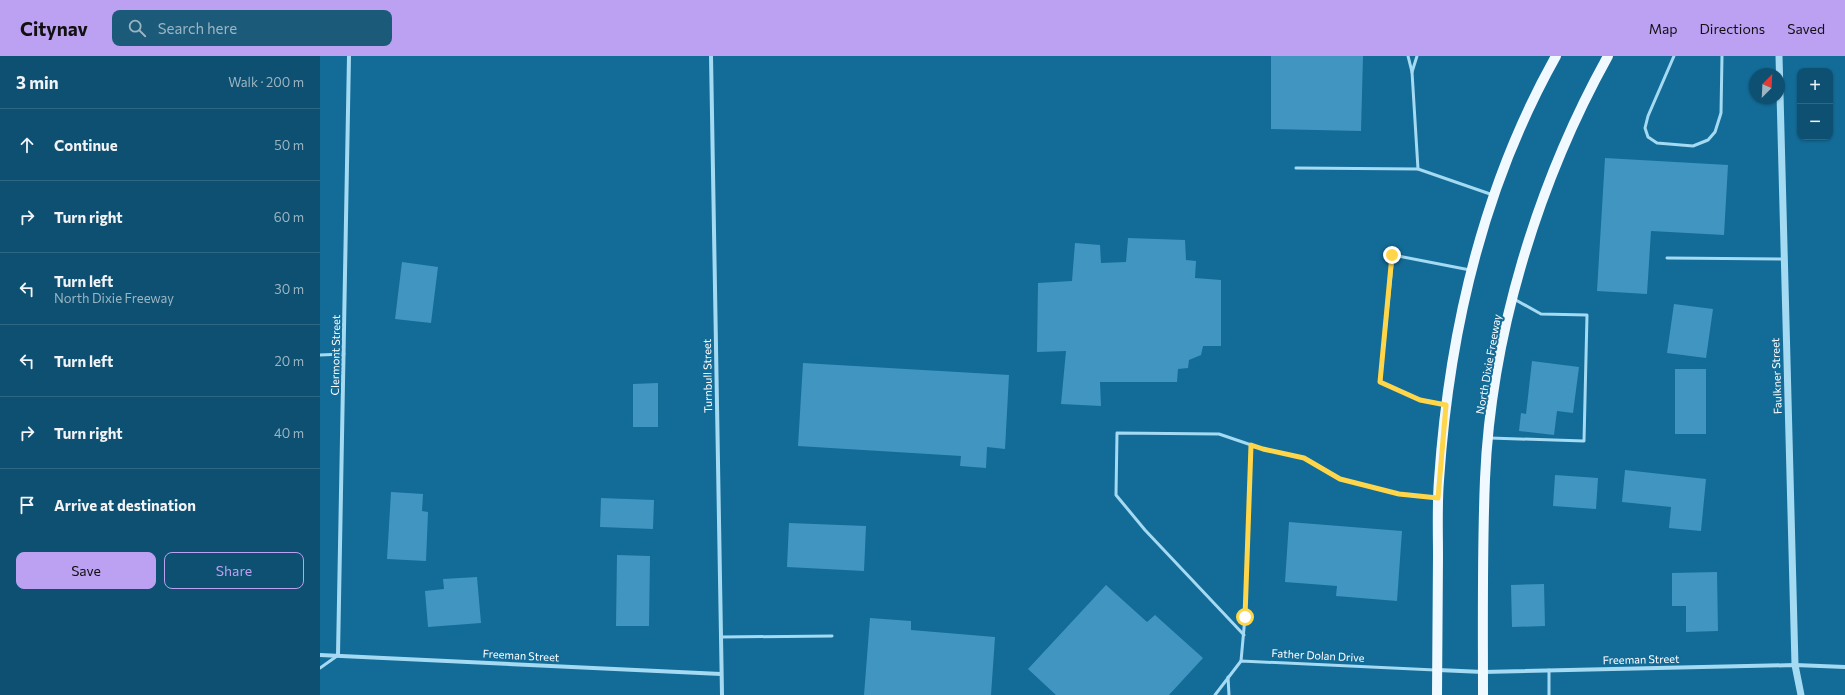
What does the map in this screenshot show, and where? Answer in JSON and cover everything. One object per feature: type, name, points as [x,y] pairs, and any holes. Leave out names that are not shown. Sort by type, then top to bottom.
[{"type":"main road","points":[[1437,695],[1438,498],[1446,405],[1455,343],[1464,297],[1501,174],[1521,127],[1556,56]]},
{"type":"main road","name":"North Dixie Freeway","points":[[1482,695],[1485,479],[1488,438],[1495,382],[1512,298],[1535,221],[1551,177],[1583,103],[1608,56]]},
{"type":"street","name":"Clermont Street","points":[[338,655],[349,56]]},
{"type":"street","name":"Turnbull Street","points":[[711,56],[722,695]]},
{"type":"street","name":"Faulkner Street","points":[[1779,56],[1795,665],[1801,695]]},
{"type":"street","name":"Freeman Street","points":[[320,655],[722,674]]},
{"type":"street","name":"Freeman Street","points":[[1437,670],[1483,672],[1795,665],[1845,667]]},
{"type":"lane","points":[[1408,56],[1412,72],[1418,169]]},
{"type":"lane","points":[[1412,72],[1417,56]]},
{"type":"lane","points":[[1674,56],[1648,116],[1645,128],[1648,137],[1657,142],[1693,146],[1708,140],[1715,132],[1721,113],[1722,56]]},
{"type":"lane","points":[[1296,168],[1418,169],[1494,195]]},
{"type":"lane","points":[[1446,405],[1420,400],[1380,382],[1392,255],[1472,271]]},
{"type":"lane","points":[[1667,258],[1784,259]]},
{"type":"lane","points":[[1488,438],[1584,441],[1587,315],[1541,314],[1512,298]]},
{"type":"lane","points":[[320,355],[344,354]]},
{"type":"lane","points":[[1244,635],[1145,530],[1116,495],[1117,433],[1219,434],[1263,449],[1304,458],[1340,479],[1399,494],[1438,498]]},
{"type":"lane","points":[[1215,695],[1241,661],[1244,635],[1251,445]]},
{"type":"lane","points":[[721,637],[832,636]]},
{"type":"lane","points":[[320,668],[338,655]]},
{"type":"lane","name":"Father Dolan Drive","points":[[1241,661],[1437,670]]},
{"type":"lane","points":[[1549,670],[1549,695]]},
{"type":"lane","points":[[1228,677],[1229,695]]},
{"type":"building","points":[[1271,56],[1363,56],[1361,131],[1271,129]]},
{"type":"building","points":[[1605,158],[1728,165],[1724,235],[1651,231],[1647,294],[1597,291]]},
{"type":"building","points":[[1128,238],[1185,240],[1186,260],[1196,261],[1195,278],[1221,280],[1221,346],[1203,346],[1201,355],[1189,360],[1188,368],[1178,369],[1177,382],[1100,382],[1101,406],[1061,404],[1066,351],[1037,352],[1038,283],[1072,281],[1075,243],[1100,245],[1101,263],[1126,262]]},
{"type":"building","points":[[402,262],[438,267],[431,323],[395,319]]},
{"type":"building","points":[[1674,304],[1713,309],[1706,358],[1667,353]]},
{"type":"building","points":[[1532,361],[1579,367],[1573,413],[1557,411],[1554,435],[1519,431],[1521,413],[1526,414]]},
{"type":"building","points":[[803,363],[1009,375],[1005,449],[987,447],[986,468],[960,466],[961,456],[798,446]]},
{"type":"building","points":[[1675,369],[1706,369],[1706,434],[1675,434]]},
{"type":"building","points":[[658,383],[658,427],[633,427],[633,384]]},
{"type":"building","points":[[1625,470],[1706,479],[1701,531],[1669,528],[1671,507],[1622,502]]},
{"type":"building","points":[[1555,475],[1598,478],[1596,509],[1553,506]]},
{"type":"building","points":[[391,492],[423,494],[422,511],[428,512],[426,561],[387,559]]},
{"type":"building","points":[[601,498],[654,500],[653,529],[600,527]]},
{"type":"building","points":[[1289,522],[1402,531],[1397,601],[1336,596],[1337,586],[1285,582]]},
{"type":"building","points":[[789,523],[866,526],[864,571],[787,567]]},
{"type":"building","points":[[617,555],[650,556],[649,626],[616,626]]},
{"type":"building","points":[[1717,572],[1718,631],[1686,632],[1686,606],[1672,606],[1672,573]]},
{"type":"building","points":[[477,577],[481,623],[428,627],[425,591],[444,589],[443,579]]},
{"type":"building","points":[[1544,584],[1545,626],[1512,627],[1511,585]]},
{"type":"building","points":[[1106,585],[1147,622],[1155,615],[1203,658],[1169,695],[1056,695],[1028,669]]},
{"type":"building","points":[[870,618],[911,621],[911,630],[995,637],[991,695],[864,695]]},
{"type":"route","points":[[1245,617],[1251,445],[1304,458],[1340,479],[1399,494],[1438,498],[1443,425],[1446,405],[1420,400],[1380,382],[1392,255]]}]
